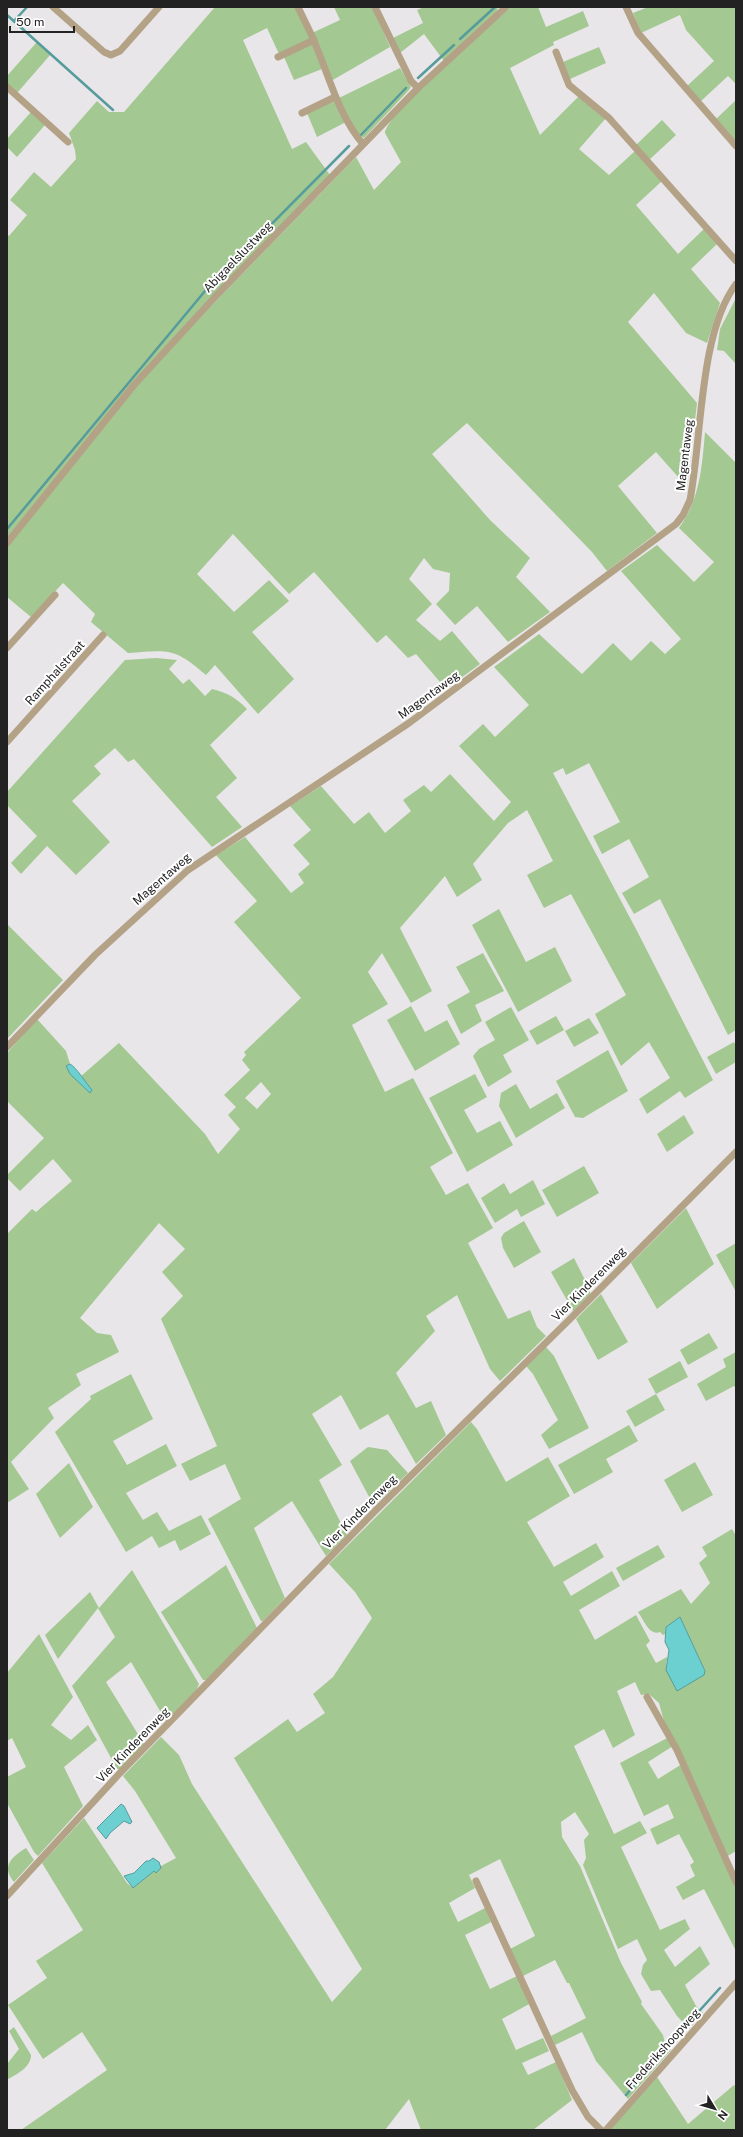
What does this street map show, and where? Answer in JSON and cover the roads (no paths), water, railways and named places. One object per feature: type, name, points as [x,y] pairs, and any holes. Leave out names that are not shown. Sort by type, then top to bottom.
[{"type":"street","points":[[53,7],[104,52],[111,55],[120,51],[159,7]]},
{"type":"street","points":[[298,7],[314,40],[335,97],[353,133],[362,144]]},
{"type":"street","points":[[375,7],[411,81],[418,88]]},
{"type":"street","name":"Abigaelslustweg","points":[[7,543],[134,385],[362,144],[418,88],[506,7]]},
{"type":"street","points":[[626,7],[638,33],[736,146]]},
{"type":"street","points":[[278,57],[314,40]]},
{"type":"street","points":[[556,52],[569,85],[610,118],[736,261]]},
{"type":"street","points":[[7,87],[68,142]]},
{"type":"street","points":[[302,113],[335,97]]},
{"type":"street","name":"Magentaweg","points":[[7,1047],[95,955],[188,870],[409,723],[676,524],[683,515],[690,500],[702,405],[715,331],[726,297],[736,284]]},
{"type":"street","points":[[7,648],[55,595]]},
{"type":"street","name":"Ramphalstraat","points":[[7,742],[103,635]]},
{"type":"street","name":"Vier Kinderenweg","points":[[7,1896],[119,1774],[370,1517],[736,1152]]},
{"type":"street","points":[[646,1697],[660,1719],[690,1776],[736,1882]]},
{"type":"street","points":[[476,1881],[572,2090],[588,2118],[601,2130]]},
{"type":"street","name":"Frederikshoopweg","points":[[606,2130],[736,1983]]},
{"type":"water","points":[[70,1064],[92,1090],[90,1093],[70,1074],[66,1066]]},
{"type":"water","points":[[680,1617],[705,1671],[704,1675],[677,1691],[666,1670],[669,1650],[665,1642],[666,1627]]},
{"type":"water","points":[[121,1804],[124,1806],[132,1822],[130,1824],[124,1821],[110,1833],[106,1839],[97,1828]]},
{"type":"water","points":[[153,1858],[159,1862],[161,1868],[156,1873],[154,1871],[133,1888],[124,1876],[134,1873],[146,1861]]},
{"type":"waterway","points":[[14,21],[27,7]]},
{"type":"waterway","points":[[460,39],[495,7]]},
{"type":"waterway","points":[[7,15],[113,110]]},
{"type":"waterway","points":[[418,78],[454,45]]},
{"type":"waterway","points":[[359,137],[406,88]]},
{"type":"waterway","points":[[7,529],[205,291],[349,146]]},
{"type":"waterway","points":[[673,2040],[720,1988]]},
{"type":"waterway","points":[[626,2095],[668,2046]]}]
